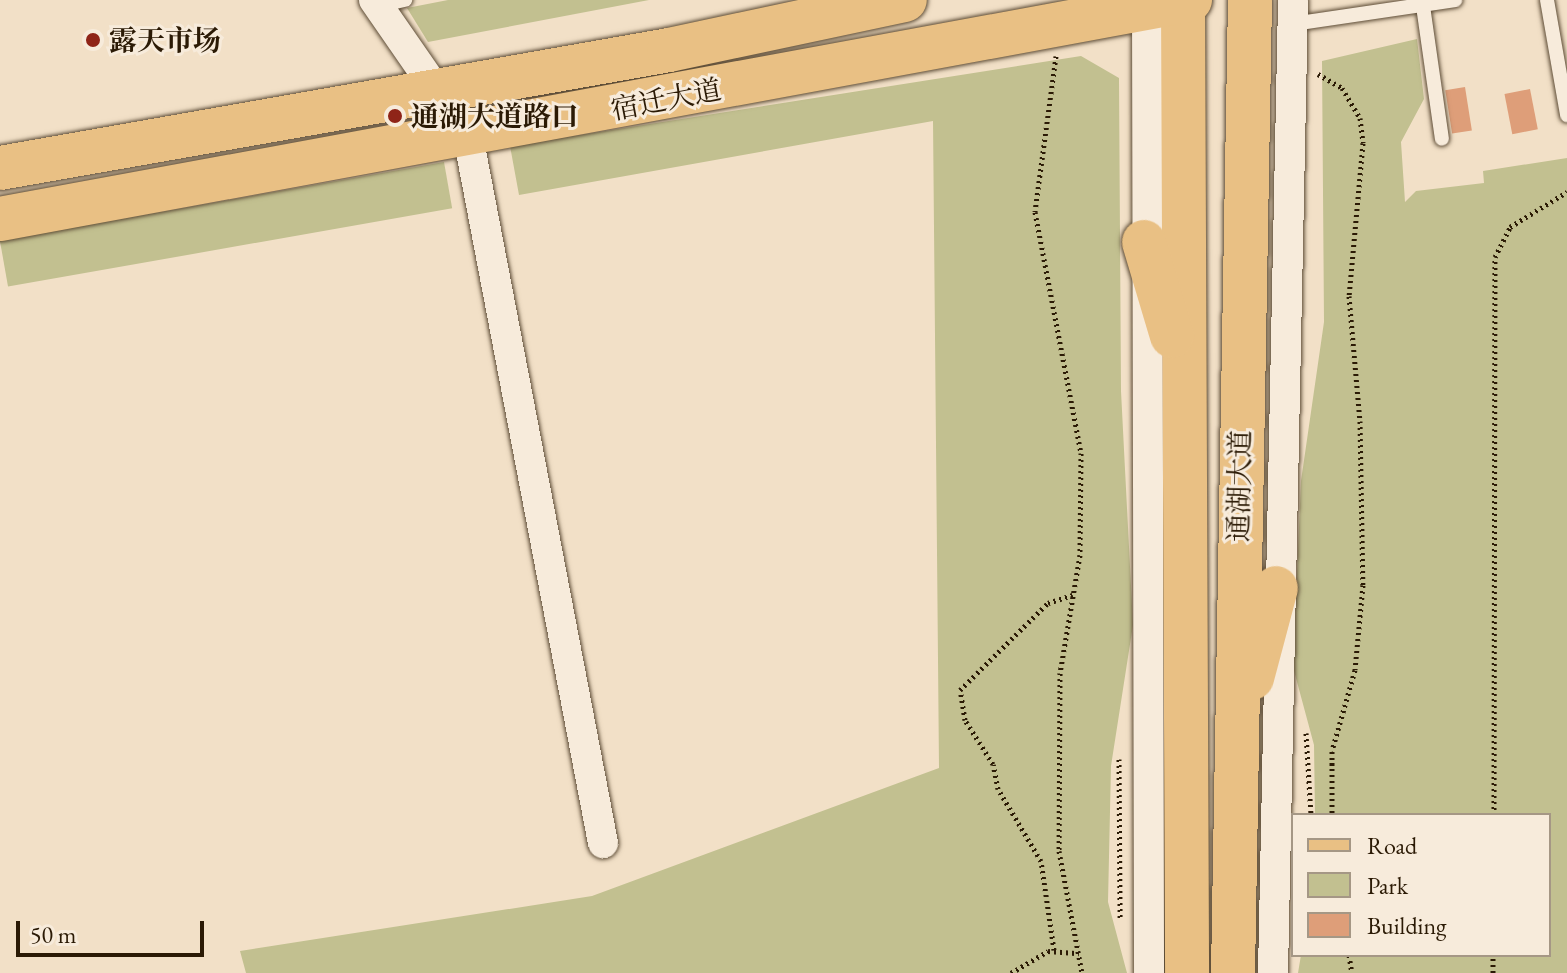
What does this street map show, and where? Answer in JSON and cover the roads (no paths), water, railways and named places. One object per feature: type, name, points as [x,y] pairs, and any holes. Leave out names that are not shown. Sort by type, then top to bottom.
[{"type":"main road","name":"宿迁大道","points":[[0,168],[437,91],[905,0]]},
{"type":"main road","name":"通湖大道","points":[[1233,973],[1250,0]]},
{"type":"main road","name":"宿迁大道","points":[[0,219],[468,136],[1170,2]]},
{"type":"main road","name":"通湖大道","points":[[1170,2],[1183,204],[1187,973]]},
{"type":"main road","points":[[1183,204],[1199,177],[1219,168],[1236,182],[1244,212]]},
{"type":"main road","points":[[1144,242],[1186,377]]},
{"type":"main road","points":[[1236,730],[1276,588]]},
{"type":"street","points":[[385,2],[437,91],[468,136],[603,843]]},
{"type":"street","points":[[1149,973],[1153,565],[1143,397],[1144,242],[1170,2]]},
{"type":"street","points":[[1273,973],[1276,588],[1292,240],[1293,12]]},
{"type":"lane","points":[[1293,12],[1423,6],[1455,0]]},
{"type":"lane","points":[[1547,0],[1567,115]]},
{"type":"lane","points":[[1423,6],[1442,139]]},
{"type":"place","name":"露天市场","points":[[93,40]]},
{"type":"place","name":"通湖大道路口","points":[[395,116]]}]
